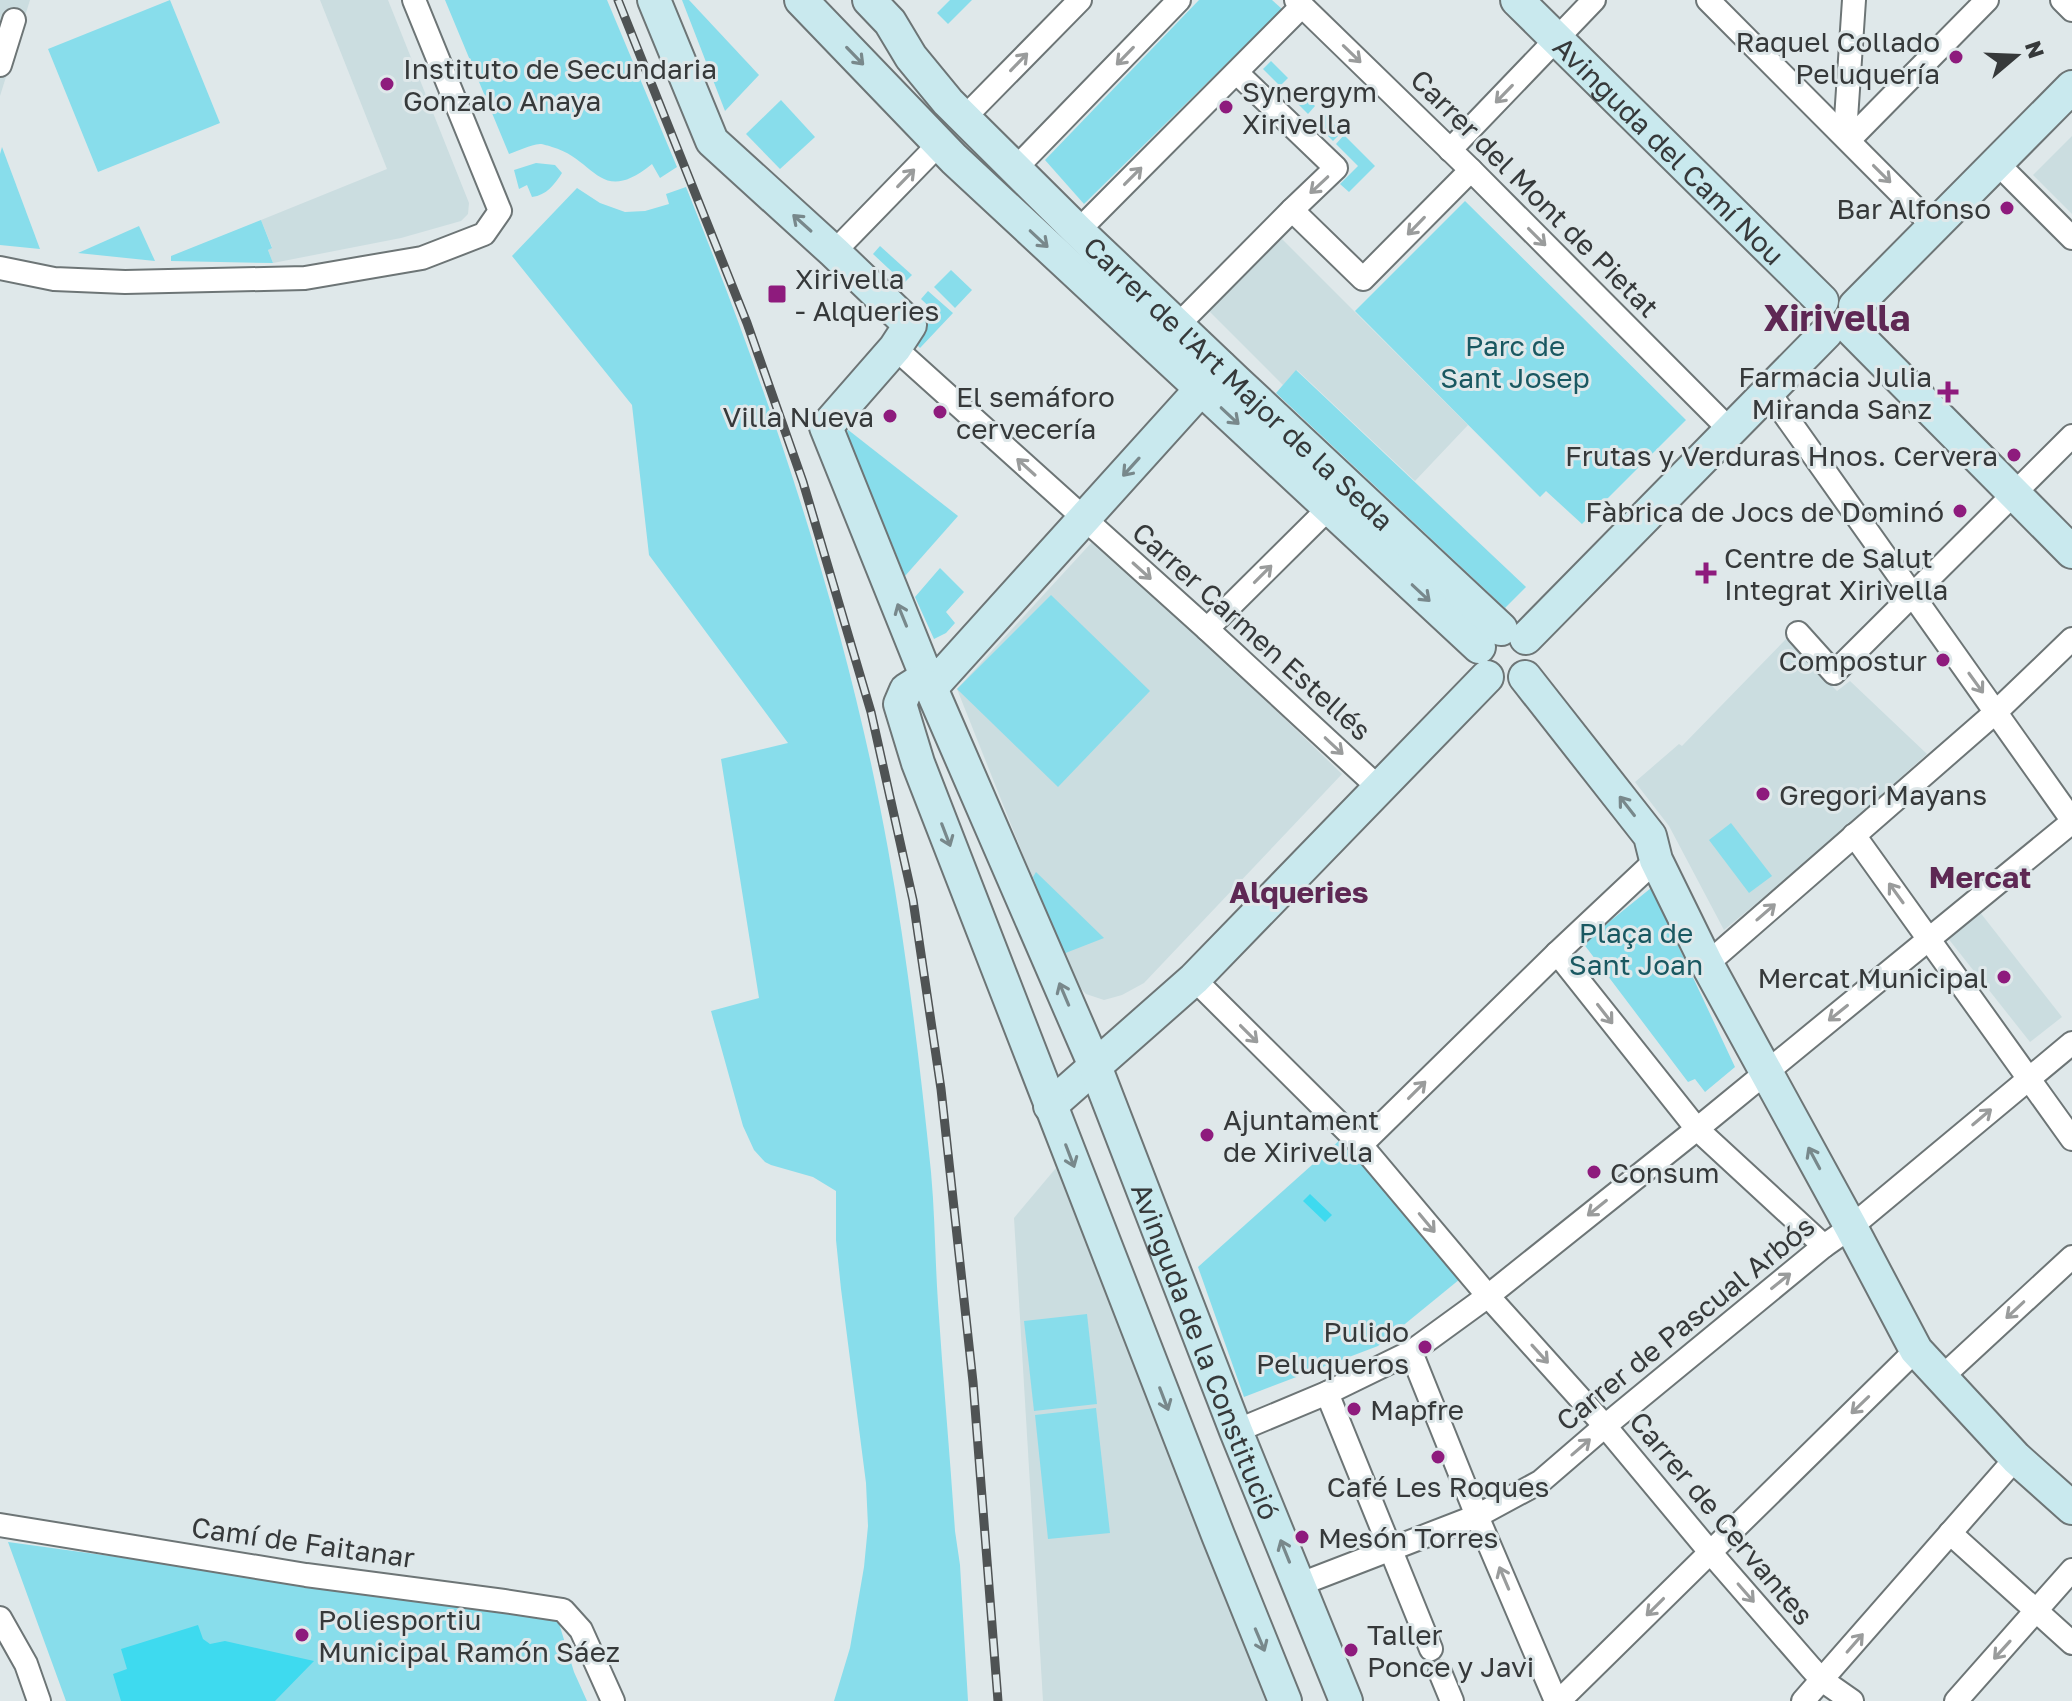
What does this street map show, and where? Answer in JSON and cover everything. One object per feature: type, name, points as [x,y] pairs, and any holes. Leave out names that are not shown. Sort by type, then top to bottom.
[{"type":"street","points":[[0,268],[54,279],[125,282],[305,278],[422,258],[484,234],[500,211],[414,0]]},
{"type":"street","points":[[654,0],[712,141],[910,325],[895,348]]},
{"type":"street","name":"Carrer de l'Art Major de la Seda","points":[[801,0],[939,144],[1211,379],[1498,648]]},
{"type":"street","name":"Carrer de l'Art Major de la Seda","points":[[869,0],[890,22],[911,57],[964,118],[1178,325],[1211,379],[1329,508],[1498,648]]},
{"type":"street","points":[[834,252],[1080,0]]},
{"type":"street","points":[[1015,169],[1179,0]]},
{"type":"street","name":"Avinguda del Camí Nou","points":[[1517,0],[2072,552]]},
{"type":"street","points":[[1450,150],[1594,0]]},
{"type":"street","points":[[1708,0],[1934,227]]},
{"type":"street","points":[[1849,140],[1846,119],[1854,0]]},
{"type":"street","points":[[1849,140],[1987,0]]},
{"type":"street","points":[[2062,0],[2072,10]]},
{"type":"street","points":[[1078,231],[1237,73],[1299,3]]},
{"type":"street","name":"Carrer del Mont de Pietat","points":[[1299,3],[1471,170],[1730,430]]},
{"type":"street","points":[[0,65],[10,19]]},
{"type":"street","points":[[1178,325],[1336,168],[1237,73]]},
{"type":"street","points":[[1080,1031],[1098,1034],[1133,1024],[1163,1006],[1194,979],[1379,788],[1498,648],[1730,430],[2072,87]]},
{"type":"street","points":[[939,144],[964,118]]},
{"type":"street","points":[[1997,163],[2072,238]]},
{"type":"street","points":[[1292,210],[1363,279],[1471,170]]},
{"type":"street","name":"Carrer Carmen Estellés","points":[[895,348],[1379,788]]},
{"type":"street","name":"Avinguda de la Constitució","points":[[895,348],[826,427],[931,688],[1099,1077],[1236,1431],[1346,1701]]},
{"type":"street","points":[[931,688],[1211,379]]},
{"type":"street","points":[[1236,1431],[1327,1393],[1411,1352],[1488,1296],[2072,821],[1768,391]]},
{"type":"street","points":[[1798,633],[1834,673],[2072,436]]},
{"type":"street","points":[[1207,629],[1329,508]]},
{"type":"street","points":[[1707,964],[1997,711],[2072,639]]},
{"type":"street","points":[[1498,648],[1501,685],[1518,682],[1525,677],[1650,836],[1656,860],[1707,964],[1916,1350],[2016,1458],[2072,1508]]},
{"type":"street","name":"Avinguda de la Constitució","points":[[931,688],[917,683],[911,686],[900,704],[918,763],[1285,1701]]},
{"type":"street","points":[[918,763],[955,742]]},
{"type":"street","points":[[1854,835],[2072,1139]]},
{"type":"street","points":[[1361,1145],[1656,860]]},
{"type":"street","points":[[1557,953],[1697,1129],[1824,1246]]},
{"type":"street","name":"Carrer de Cervantes","points":[[1194,979],[1361,1145],[1822,1680],[1852,1701]]},
{"type":"street","points":[[1053,1112],[1099,1077],[1103,1081],[1108,1070],[1142,1037],[1163,1006]]},
{"type":"street","name":"Carrer de Pascual Arbós","points":[[1298,1585],[1477,1516],[1540,1482],[2072,1043]]},
{"type":"street","points":[[1941,1378],[2072,1257]]},
{"type":"street","points":[[1411,1352],[1477,1516],[1558,1701],[1916,1350]]},
{"type":"street","points":[[1327,1393],[1431,1649]]},
{"type":"street","points":[[1803,1701],[2016,1458]]},
{"type":"street","name":"Camí de Faitanar","points":[[3,1529],[563,1610],[581,1630],[613,1701]]},
{"type":"street","points":[[1950,1533],[2072,1643]]},
{"type":"street","points":[[1956,1701],[2072,1570]]},
{"type":"street","points":[[0,1618],[26,1664],[39,1701]]},
{"type":"street","points":[[1440,1672],[1452,1701]]},
{"type":"shaded area","points":[[0,0],[30,0],[0,96]]},
{"type":"shaded area","name":"Instituto de Secundaria Gonzalo Anaya","points":[[320,0],[388,0],[469,203],[468,214],[461,221],[401,238],[273,263],[268,250],[272,247],[261,220],[387,169]]},
{"type":"shaded area","points":[[2072,136],[2072,214],[2033,175]]},
{"type":"shaded area","points":[[1282,239],[1468,425],[1415,481],[1297,370],[1283,385],[1208,310]]},
{"type":"shaded area","points":[[1093,541],[1342,774],[1144,983],[1122,995],[1104,1000],[1086,994],[1073,980],[957,689]]},
{"type":"shaded area","name":"Gregori Mayans","points":[[1786,639],[1837,691],[1850,681],[1927,754],[1797,870],[1724,930],[1669,826],[1635,782],[1679,744],[1682,746]]},
{"type":"shaded area","name":"Mercat Municipal","points":[[1979,911],[2062,1017],[2030,1042],[1947,937]]},
{"type":"shaded area","points":[[1056,1168],[1271,1701],[1043,1701],[1014,1218]]},
{"type":"shaded area","points":[[1310,1194],[1332,1215],[1325,1222],[1303,1201]]},
{"type":"shaded area","points":[[198,1625],[203,1639],[210,1644],[225,1641],[314,1661],[275,1701],[121,1701],[113,1674],[127,1669],[121,1649]]},
{"type":"green space","points":[[170,0],[220,123],[98,172],[48,49]]},
{"type":"green space","points":[[445,0],[607,0],[677,167],[660,178],[652,164],[634,176],[609,181],[567,153],[546,145],[509,154]]},
{"type":"green space","points":[[682,0],[689,0],[759,75],[725,111]]},
{"type":"green space","points":[[950,0],[972,0],[948,24],[937,13]]},
{"type":"green space","points":[[1199,0],[1272,0],[1282,9],[1084,204],[1045,160]]},
{"type":"green space","points":[[1271,61],[1288,78],[1280,86],[1263,69]]},
{"type":"green space","points":[[1298,89],[1315,106],[1308,114],[1291,97]]},
{"type":"green space","points":[[781,100],[815,137],[780,169],[746,134]]},
{"type":"green space","points":[[1325,115],[1342,132],[1333,141],[1316,124]]},
{"type":"green space","points":[[1344,135],[1375,166],[1349,192],[1340,184],[1358,166],[1336,144]]},
{"type":"green space","points":[[2,147],[40,249],[0,245]]},
{"type":"green space","points":[[536,163],[555,165],[562,173],[546,192],[532,197],[527,185],[519,189],[514,170]]},
{"type":"green space","points":[[686,187],[748,349],[804,513],[851,679],[888,849],[912,1010],[931,1172],[968,1701],[834,1701],[850,1648],[868,1526],[866,1483],[836,1240],[836,1191],[813,1177],[765,1162],[754,1150],[743,1126],[711,1011],[759,998],[721,759],[788,743],[649,555],[632,405],[512,256],[577,188],[600,203],[625,212],[645,211],[669,204],[666,194]]},
{"type":"green space","name":"Parc de Sant Josep","points":[[1465,201],[1686,420],[1582,524],[1546,491],[1540,497],[1355,311]]},
{"type":"green space","points":[[261,220],[272,248],[268,250],[273,263],[171,261],[171,256]]},
{"type":"green space","points":[[139,226],[155,261],[78,253]]},
{"type":"green space","points":[[880,246],[912,275],[904,283],[873,254]]},
{"type":"green space","points":[[951,270],[972,290],[955,308],[934,287]]},
{"type":"green space","points":[[928,291],[953,313],[920,348],[912,340],[937,314],[921,299]]},
{"type":"green space","points":[[1296,370],[1526,587],[1505,608],[1276,393]]},
{"type":"green space","points":[[847,429],[958,516],[905,576],[848,436]]},
{"type":"green space","points":[[940,568],[964,592],[946,612],[955,623],[946,633],[934,639],[915,597]]},
{"type":"green space","points":[[1051,595],[1150,691],[1058,787],[957,689]]},
{"type":"green space","points":[[1731,823],[1772,876],[1749,893],[1709,840]]},
{"type":"green space","points":[[1036,872],[1104,938],[1063,954],[1033,877]]},
{"type":"green space","name":"Plaça de Sant Joan","points":[[1651,888],[1735,1067],[1705,1092],[1695,1079],[1688,1082],[1583,943]]},
{"type":"green space","points":[[1341,1139],[1460,1279],[1378,1346],[1244,1397],[1198,1267]]},
{"type":"green space","points":[[1087,1314],[1097,1404],[1034,1411],[1024,1321]]},
{"type":"green space","points":[[1096,1408],[1110,1533],[1048,1539],[1035,1415]]},
{"type":"green space","name":"Poliesportiu Municipal Ramón Sáez","points":[[8,1542],[557,1617],[574,1672],[587,1701],[66,1701]]},
{"type":"railway","points":[[618,0],[747,323],[803,482],[871,712],[913,900],[941,1089],[973,1382],[998,1701]]},
{"type":"place","name":"Raquel Collado Peluquería","points":[[1956,57]]},
{"type":"place","name":"Instituto de Secundaria Gonzalo Anaya","points":[[387,84]]},
{"type":"place","name":"Synergym Xirivella","points":[[1226,107]]},
{"type":"place","name":"Bar Alfonso","points":[[2007,208]]},
{"type":"place","name":"Xirivella - Alqueries","points":[[777,294]]},
{"type":"place","name":"Farmacia Julia Miranda Sanz","points":[[1948,392]]},
{"type":"place","name":"El semáforo cervecería","points":[[940,412]]},
{"type":"place","name":"Villa Nueva","points":[[890,416]]},
{"type":"place","name":"Frutas y Verduras Hnos. Cervera","points":[[2014,455]]},
{"type":"place","name":"Fàbrica de Jocs de Dominó","points":[[1960,511]]},
{"type":"place","name":"Centre de Salut Integrat Xirivella","points":[[1706,573]]},
{"type":"place","name":"Compostur","points":[[1943,660]]},
{"type":"place","name":"Gregori Mayans","points":[[1763,794]]},
{"type":"place","name":"Mercat Municipal","points":[[2004,977]]},
{"type":"place","name":"Ajuntament de Xirivella","points":[[1207,1135]]},
{"type":"place","name":"Consum","points":[[1594,1172]]},
{"type":"place","name":"Pulido Peluqueros","points":[[1425,1347]]},
{"type":"place","name":"Mapfre","points":[[1354,1409]]},
{"type":"place","name":"Café Les Roques","points":[[1438,1457]]},
{"type":"place","name":"Mesón Torres","points":[[1302,1537]]},
{"type":"place","name":"Poliesportiu Municipal Ramón Sáez","points":[[302,1635]]},
{"type":"place","name":"Taller Ponce y Javi","points":[[1351,1650]]},
{"type":"district","name":"Xirivella","points":[[1837,317]]},
{"type":"district","name":"Mercat","points":[[1980,877]]},
{"type":"district","name":"Alqueries","points":[[1299,892]]}]
